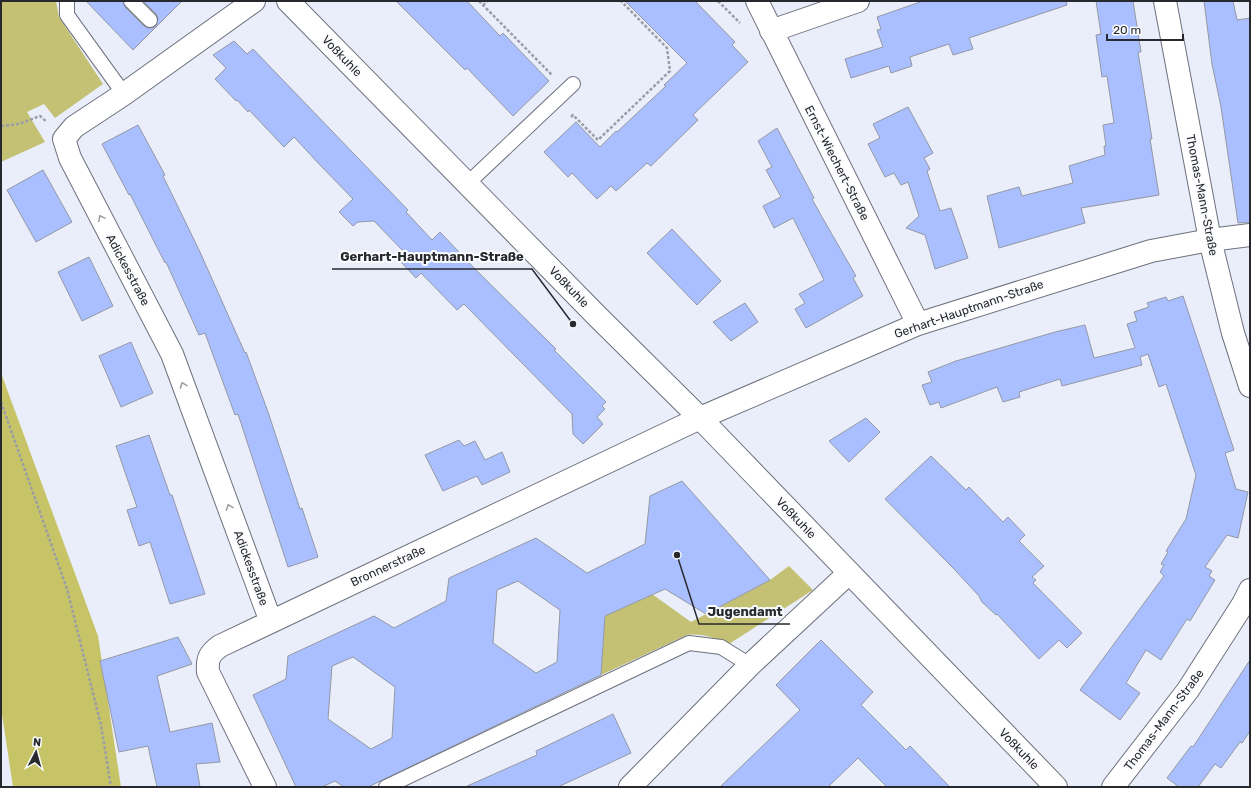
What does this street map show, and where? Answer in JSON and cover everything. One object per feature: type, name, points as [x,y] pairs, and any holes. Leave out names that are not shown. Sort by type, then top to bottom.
[{"type":"street","points":[[64,139],[74,127],[124,94],[254,1]]},
{"type":"street","name":"Voßkuhle","points":[[288,1],[597,316],[700,418],[1056,787]]},
{"type":"street","name":"Ernst-Wiechert-Straße","points":[[757,1],[918,324]]},
{"type":"street","points":[[771,31],[858,1]]},
{"type":"street","name":"Thomas-Mann-Straße","points":[[1165,1],[1210,240],[1233,333],[1250,386]]},
{"type":"street","name":"Adickesstraße","points":[[64,139],[70,158],[172,354],[271,622]]},
{"type":"street","name":"Gerhart-Hauptmann-Straße","points":[[700,418],[918,324],[1151,251],[1210,240],[1250,235]]},
{"type":"street","name":"Bronnerstraße","points":[[266,787],[208,672],[208,662],[212,652],[220,646],[700,418]]},
{"type":"street","points":[[630,787],[750,665],[849,573]]},
{"type":"street","name":"Thomas-Mann-Straße","points":[[1113,787],[1188,690],[1243,604],[1250,590]]},
{"type":"lane","points":[[67,1],[67,15],[124,94]]},
{"type":"lane","points":[[131,1],[150,20]]},
{"type":"lane","points":[[467,184],[573,84]]},
{"type":"lane","points":[[386,787],[689,643],[720,647],[750,665]]},
{"type":"path","points":[[479,1],[557,80]]},
{"type":"path","points":[[483,5],[488,1]]},
{"type":"path","points":[[567,120],[573,115],[598,140],[670,71],[667,48],[621,1]]},
{"type":"path","points":[[1,126],[19,124],[40,116],[64,139]]},
{"type":"path","points":[[1,402],[67,589],[101,725],[111,787]]},
{"type":"shaded area","points":[[1,1],[56,1],[59,17],[103,84],[55,118],[44,104],[27,112],[45,142],[1,162]]},
{"type":"shaded area","points":[[1,373],[98,636],[121,787],[13,787],[1,708]]},
{"type":"shaded area","points":[[789,566],[813,590],[729,644],[703,635],[687,635],[601,675],[605,616],[652,594],[691,622],[770,580]]},
{"type":"building","points":[[86,1],[123,1],[125,7],[144,26],[153,28],[156,26],[158,18],[143,1],[182,1],[133,50]]},
{"type":"building","points":[[396,1],[467,1],[500,36],[503,33],[549,81],[513,116],[467,68],[465,70]]},
{"type":"building","points":[[625,1],[695,1],[735,42],[732,45],[748,62],[693,115],[698,120],[651,166],[647,163],[616,191],[611,186],[597,199],[572,173],[568,177],[544,152],[576,122],[600,147],[666,86],[664,85],[687,63]]},
{"type":"building","points":[[923,1],[1066,1],[1067,5],[969,38],[973,49],[953,55],[949,44],[910,57],[912,66],[891,73],[889,66],[851,78],[845,59],[883,47],[877,30],[881,29],[877,17]]},
{"type":"building","points":[[1096,1],[1133,1],[1141,52],[1138,52],[1152,139],[1150,139],[1159,195],[1081,208],[1085,223],[999,248],[987,196],[1019,187],[1022,196],[1073,183],[1069,166],[1105,155],[1104,146],[1106,146],[1103,125],[1114,123],[1107,76],[1102,77],[1096,35],[1101,34]]},
{"type":"building","points":[[1204,1],[1233,1],[1237,20],[1250,18],[1250,222],[1238,223],[1221,107],[1212,64]]},
{"type":"building","points":[[234,41],[247,54],[253,49],[408,210],[406,212],[432,240],[440,232],[556,349],[554,350],[606,402],[602,406],[605,409],[597,417],[603,424],[583,444],[573,434],[572,414],[464,304],[457,310],[421,273],[416,278],[400,261],[407,255],[374,221],[358,222],[353,226],[339,212],[353,199],[294,137],[284,147],[249,110],[248,112],[215,79],[226,68],[213,55]]},
{"type":"building","points":[[908,107],[933,153],[924,158],[930,169],[927,171],[940,211],[951,208],[968,258],[935,269],[925,235],[906,228],[919,216],[908,182],[901,185],[894,173],[885,177],[868,144],[880,138],[873,124]]},
{"type":"building","points":[[138,125],[165,175],[163,176],[200,252],[245,353],[246,352],[318,557],[288,567],[238,414],[235,415],[205,333],[199,335],[166,262],[165,263],[130,194],[129,195],[102,144]]},
{"type":"building","points":[[777,128],[814,198],[812,199],[856,276],[853,278],[863,296],[806,328],[795,309],[805,303],[799,294],[824,280],[793,218],[774,228],[763,206],[781,197],[766,170],[772,167],[758,141]]},
{"type":"building","points":[[43,170],[72,222],[36,242],[7,190]]},
{"type":"building","points":[[672,229],[721,281],[697,305],[647,253]]},
{"type":"building","points":[[89,257],[113,306],[82,321],[58,272]]},
{"type":"building","points":[[1183,296],[1234,450],[1225,453],[1236,489],[1248,492],[1238,538],[1227,535],[1205,567],[1212,571],[1209,576],[1215,580],[1190,621],[1187,619],[1161,660],[1146,650],[1126,683],[1140,693],[1120,720],[1080,690],[1164,576],[1160,572],[1164,565],[1161,564],[1168,552],[1166,551],[1186,519],[1196,475],[1166,384],[1159,387],[1148,354],[1140,357],[1142,365],[1062,386],[1060,379],[1019,392],[1020,397],[1003,402],[997,387],[941,408],[939,402],[930,405],[922,385],[932,382],[928,372],[956,361],[1055,332],[1085,325],[1094,358],[1135,348],[1127,324],[1137,321],[1134,312],[1149,307],[1147,303],[1166,297],[1168,301]]},
{"type":"building","points":[[745,303],[758,322],[731,341],[713,322]]},
{"type":"building","points":[[131,342],[153,393],[121,407],[99,356]]},
{"type":"building","points":[[866,418],[880,432],[849,462],[829,441]]},
{"type":"building","points":[[149,435],[170,495],[172,495],[205,594],[170,604],[150,542],[139,546],[127,510],[137,507],[116,446]]},
{"type":"building","points":[[459,440],[464,446],[475,441],[485,460],[502,452],[510,472],[482,485],[477,476],[443,491],[425,455]]},
{"type":"building","points":[[931,456],[966,490],[969,487],[1003,522],[1008,517],[1025,535],[1019,541],[1044,566],[1032,577],[1036,580],[1033,583],[1082,633],[1067,648],[1059,640],[1039,659],[997,614],[996,615],[982,602],[979,596],[955,570],[885,499]]},
{"type":"building","points":[[682,481],[770,580],[706,614],[665,589],[605,616],[601,675],[368,787],[344,787],[335,781],[322,787],[296,787],[253,695],[286,679],[288,656],[374,616],[394,628],[446,601],[449,578],[536,538],[587,573],[645,544],[650,496]],"holes":[[[518,581],[560,610],[557,662],[536,673],[493,643],[497,590]],[[353,657],[395,687],[392,738],[371,749],[328,719],[332,666]]]},
{"type":"building","points":[[178,637],[192,664],[157,676],[170,732],[212,723],[220,762],[196,764],[200,787],[157,787],[148,746],[119,752],[100,661]]},
{"type":"building","points":[[821,640],[873,692],[861,705],[906,750],[910,746],[950,787],[887,787],[858,758],[828,787],[720,787],[800,710],[776,685]]},
{"type":"building","points":[[1250,660],[1250,731],[1221,768],[1215,764],[1198,787],[1179,787],[1167,778],[1191,746],[1193,747]]},
{"type":"building","points":[[613,714],[631,753],[558,787],[465,787],[537,755],[536,751]]},
{"type":"place","name":"Gerhart-Hauptmann-Straße","points":[[573,324]]},
{"type":"place","name":"Jugendamt","points":[[677,555]]}]
